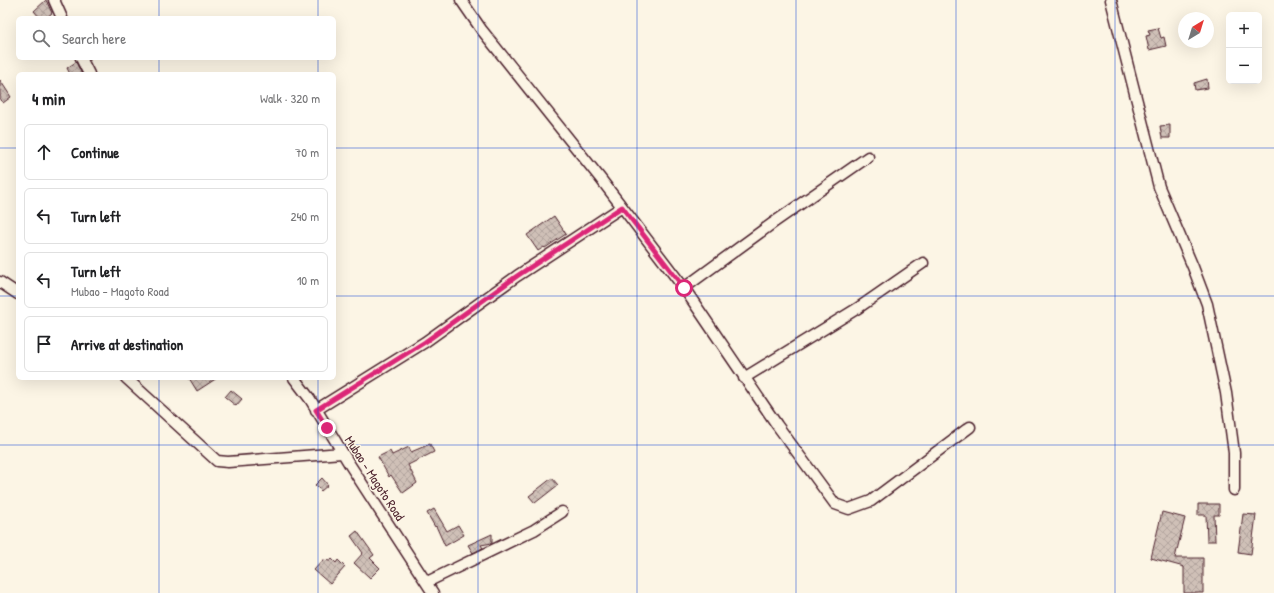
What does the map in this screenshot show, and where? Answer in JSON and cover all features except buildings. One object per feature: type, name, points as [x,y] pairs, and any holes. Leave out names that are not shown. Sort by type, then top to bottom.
[{"type":"street","points":[[54,0],[61,16]]},
{"type":"street","points":[[461,0],[481,29],[684,288],[744,378],[835,504],[849,509],[871,501],[970,427]]},
{"type":"street","points":[[1111,0],[1159,187],[1193,267],[1206,304],[1226,393],[1234,453],[1234,490]]},
{"type":"street","points":[[82,60],[88,72]]},
{"type":"street","points":[[684,288],[773,223],[868,157]]},
{"type":"street","points":[[316,410],[425,342],[517,276],[622,207]]},
{"type":"street","points":[[744,378],[858,308],[923,263]]},
{"type":"street","points":[[0,282],[16,293]]},
{"type":"street","points":[[128,380],[217,461],[228,462],[342,453]]},
{"type":"street","name":"Mubao - Magoto Road","points":[[295,380],[433,593]]},
{"type":"street","points":[[427,582],[534,530],[562,512]]},
{"type":"route","points":[[327,428],[316,410],[425,342],[517,276],[622,207],[684,288]]}]
